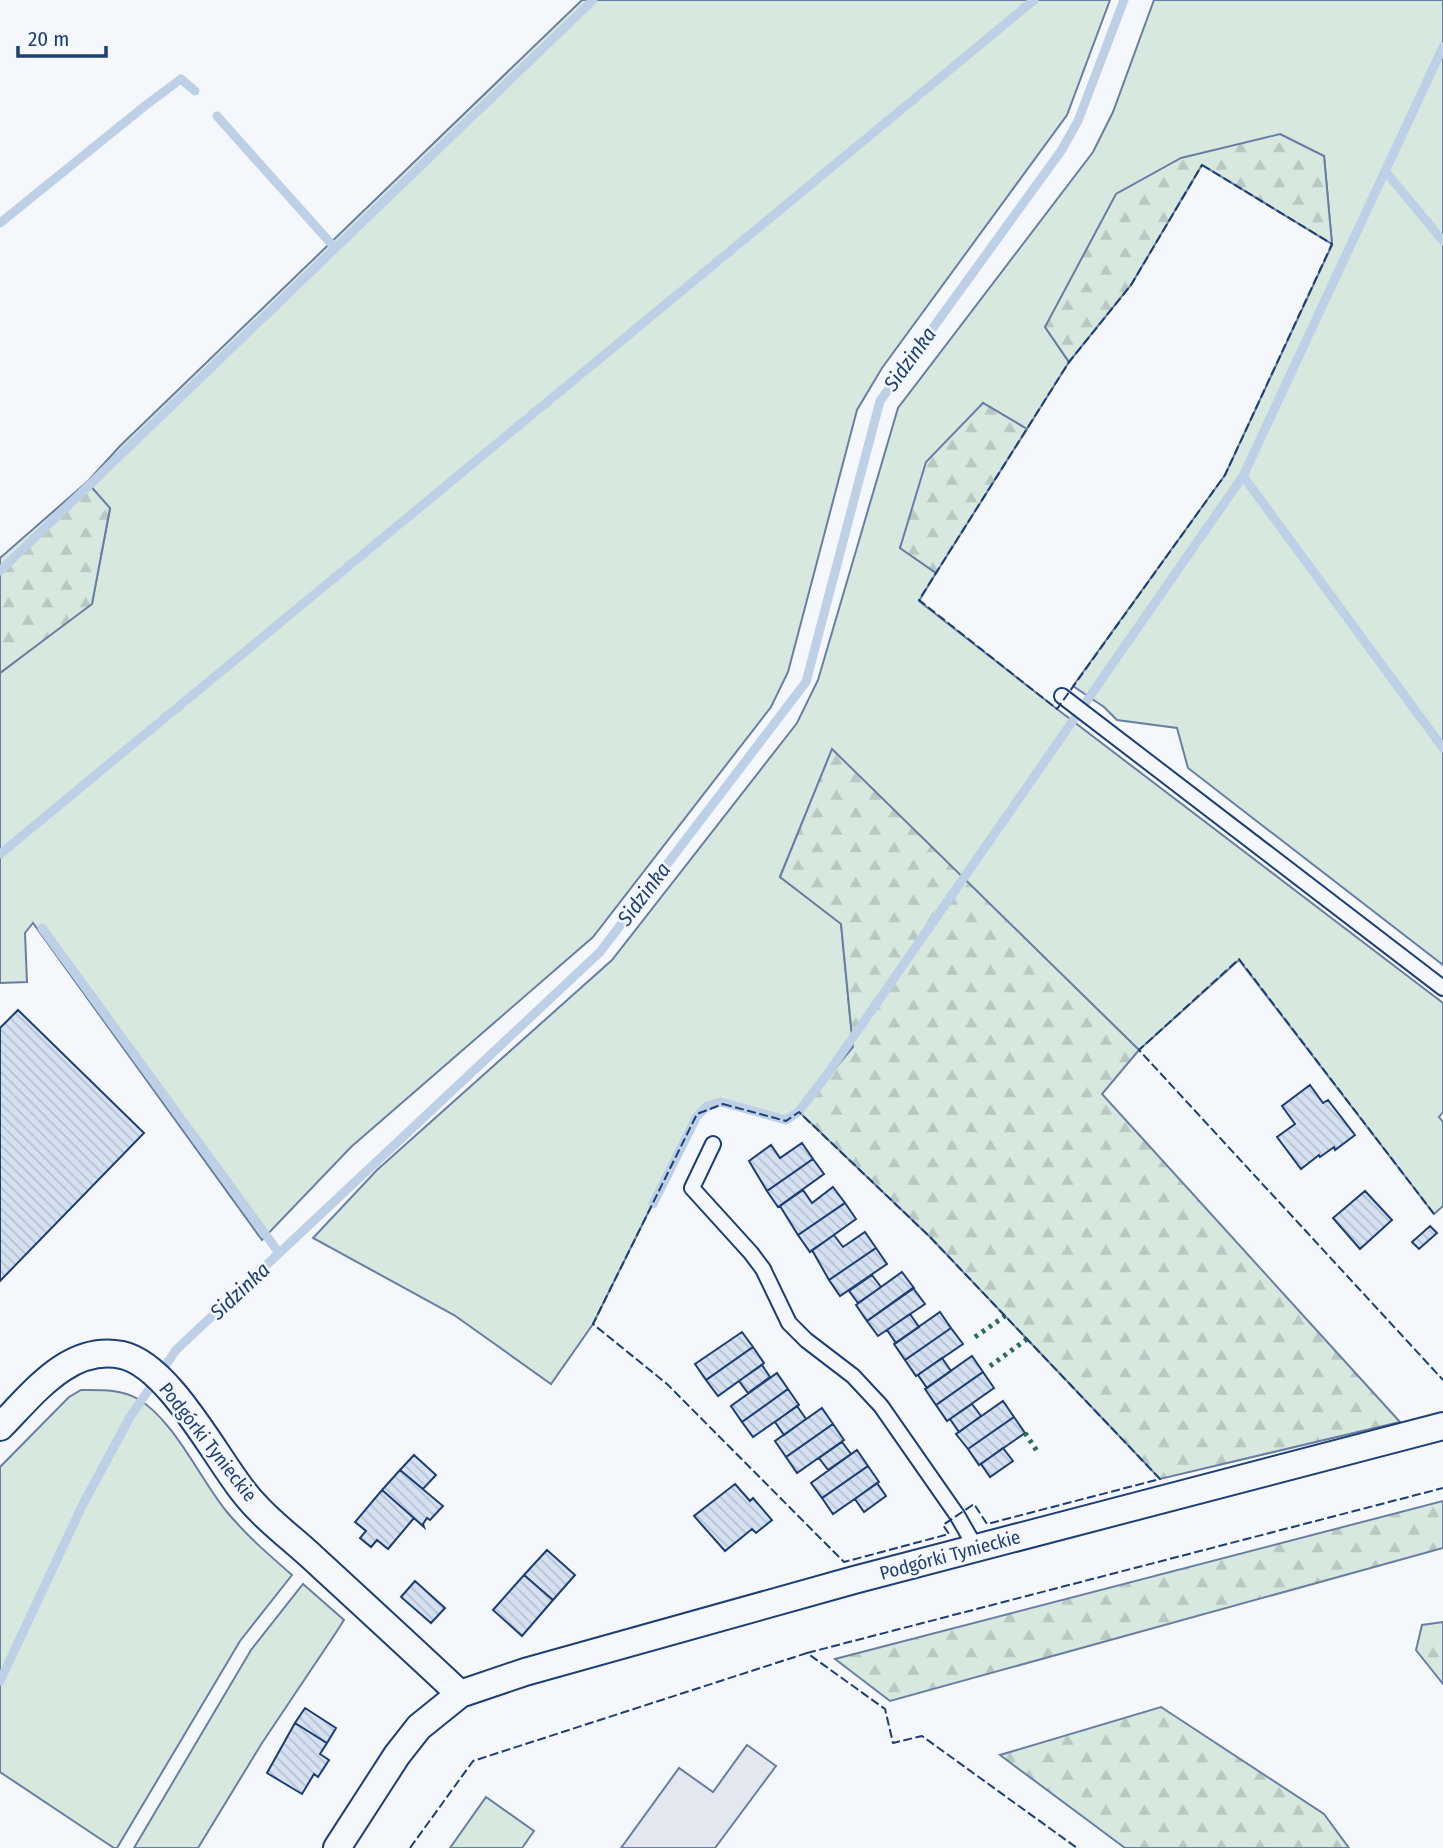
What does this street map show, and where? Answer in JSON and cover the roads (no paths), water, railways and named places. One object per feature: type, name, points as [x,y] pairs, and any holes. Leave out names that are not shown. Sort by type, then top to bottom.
[{"type":"street","name":"Podgórki Tynieckie","points":[[0,1427],[55,1374],[73,1361],[106,1353],[139,1360],[173,1391],[244,1493],[460,1694]]},
{"type":"street","name":"Podgórki Tynieckie","points":[[337,1848],[397,1755],[419,1727],[460,1694],[537,1669],[854,1580],[1443,1426]]},
{"type":"lane","points":[[1062,696],[1443,988]]},
{"type":"lane","points":[[713,1144],[692,1188],[763,1269],[789,1323],[853,1376],[881,1406],[957,1515],[976,1548]]},
{"type":"waterway","points":[[0,571],[593,0]]},
{"type":"waterway","points":[[0,854],[1034,0]]},
{"type":"waterway","name":"Sidzinka","points":[[0,1681],[83,1504],[130,1417],[176,1350],[600,952],[806,682],[880,401],[1061,151],[1078,121],[1124,0]]},
{"type":"waterway","points":[[1443,47],[1243,476],[1443,748]]},
{"type":"waterway","points":[[0,223],[181,79],[195,91]]},
{"type":"waterway","points":[[217,116],[335,248]]},
{"type":"waterway","points":[[1385,171],[1443,241]]},
{"type":"waterway","points":[[653,1204],[697,1116],[707,1106],[721,1102],[786,1120],[798,1112],[826,1076],[1243,476]]},
{"type":"waterway","points":[[42,928],[279,1253]]}]
